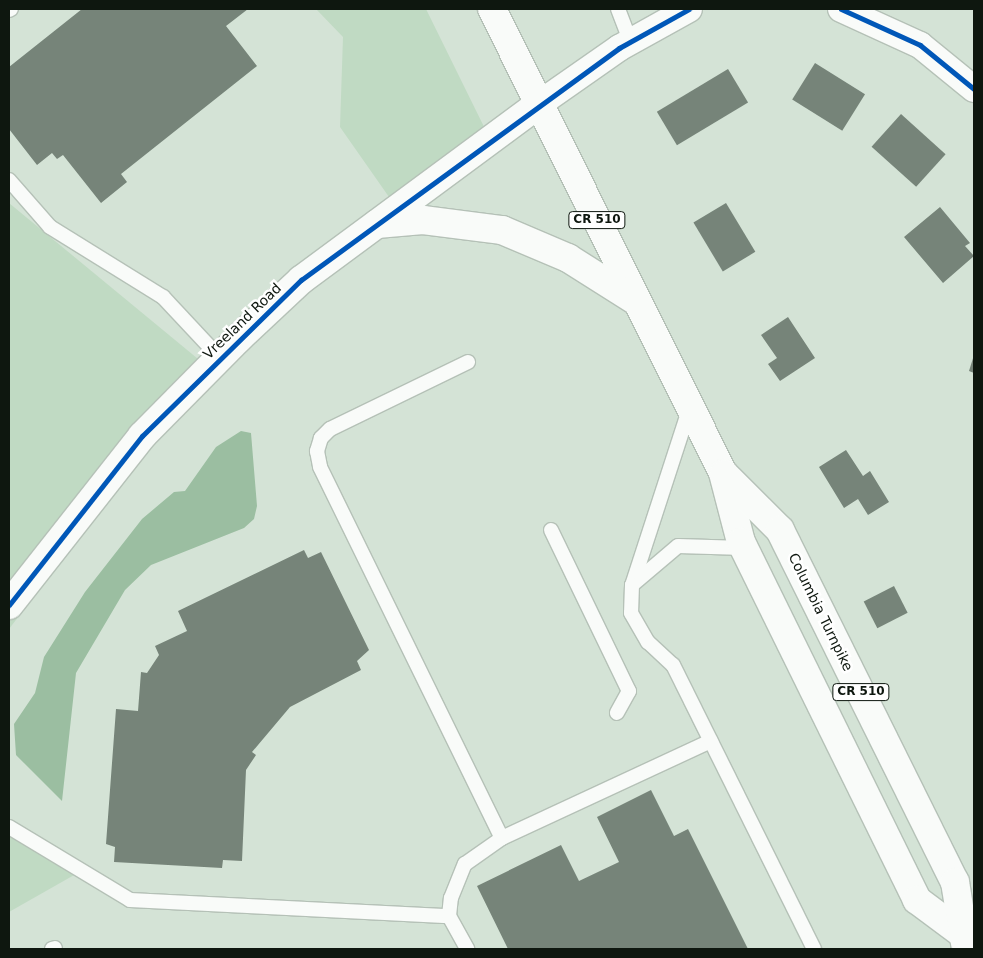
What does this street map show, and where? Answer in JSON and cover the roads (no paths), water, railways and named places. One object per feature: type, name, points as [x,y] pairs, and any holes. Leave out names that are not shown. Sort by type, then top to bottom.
[{"type":"main road","name":"Columbia Turnpike","points":[[492,9],[723,473],[744,548],[917,900],[964,941]]},
{"type":"main road","name":"Vreeland Road","points":[[9,605],[142,436],[301,280],[539,104]]},
{"type":"main road","points":[[377,224],[401,219],[448,221],[509,232],[568,258],[638,303]]},
{"type":"main road","name":"Columbia Turnpike","points":[[723,473],[780,530],[955,882],[964,941]]},
{"type":"street","points":[[539,104],[630,41],[689,9]]},
{"type":"street","points":[[841,9],[920,45],[974,89]]},
{"type":"lane","points":[[618,9],[630,41]]},
{"type":"lane","points":[[9,180],[50,227],[163,297],[220,358]]},
{"type":"lane","points":[[468,362],[330,429],[320,438],[317,451],[320,467],[502,838]]},
{"type":"lane","points":[[690,406],[632,585],[630,613],[648,642],[673,665],[814,949]]},
{"type":"lane","points":[[551,530],[629,691],[617,713]]},
{"type":"lane","points":[[632,585],[678,546],[744,548]]},
{"type":"lane","points":[[467,949],[449,916],[451,898],[465,864],[502,838],[711,741]]},
{"type":"lane","points":[[9,827],[130,900],[449,916]]}]
